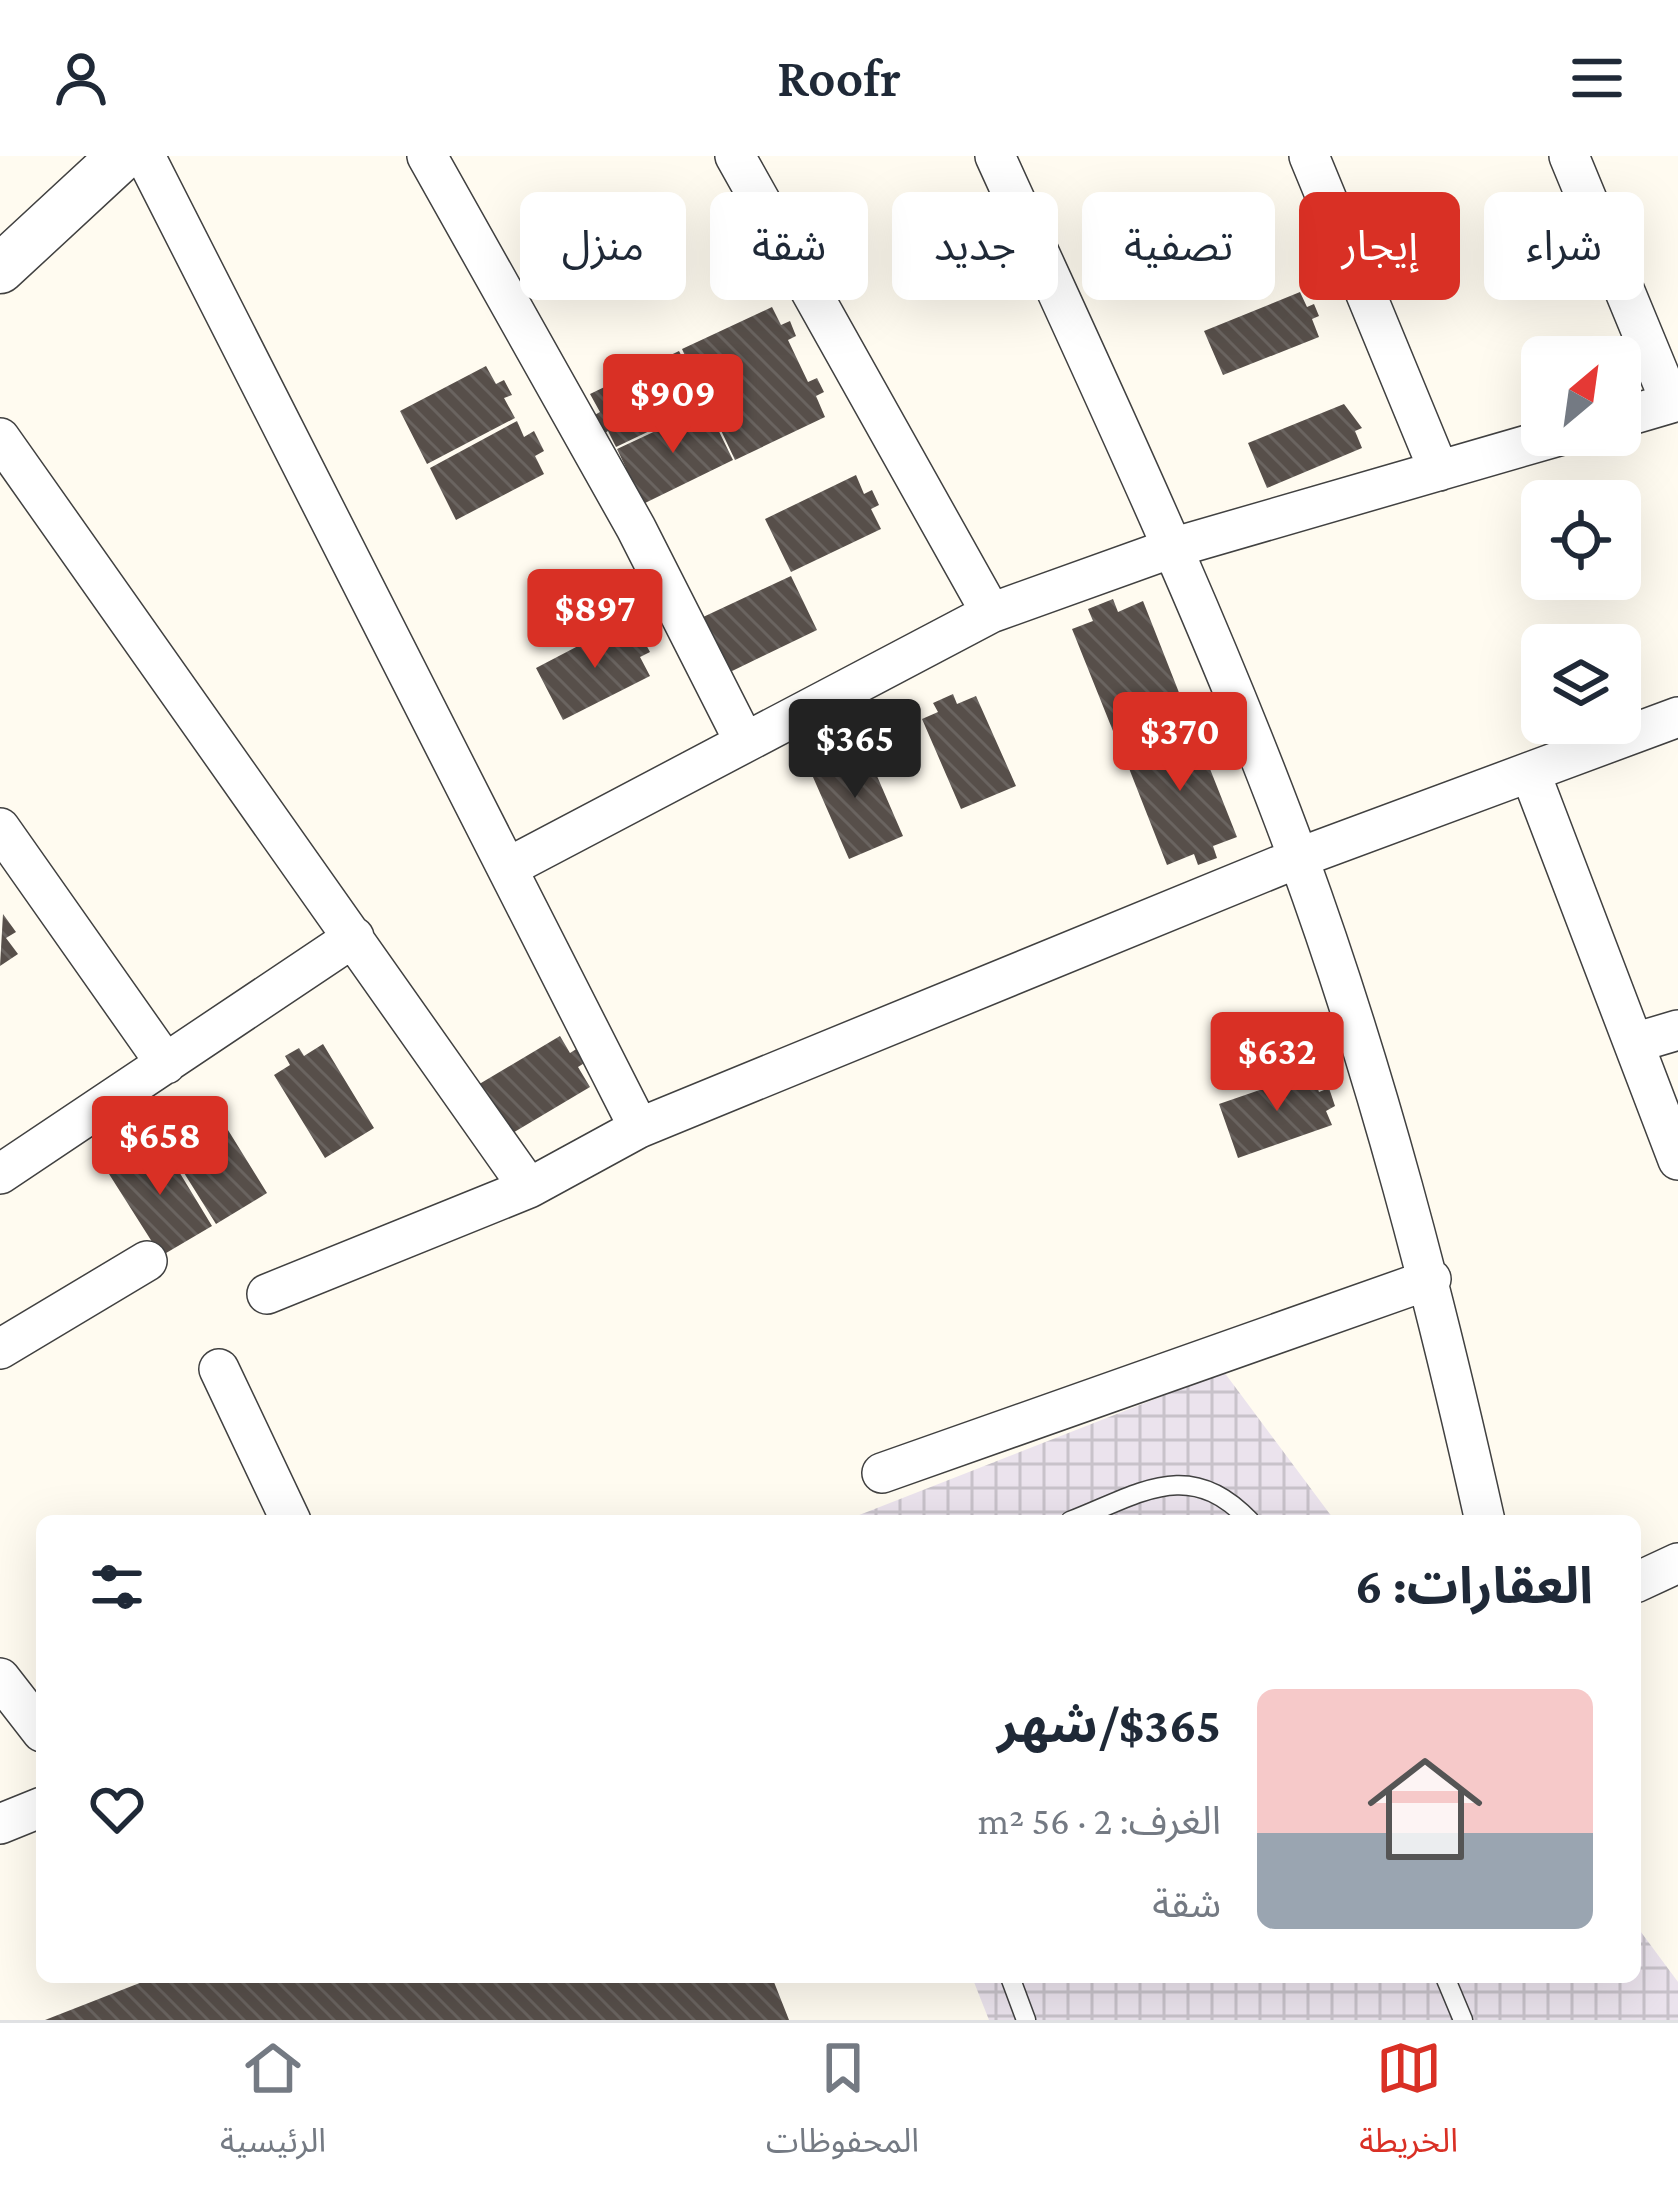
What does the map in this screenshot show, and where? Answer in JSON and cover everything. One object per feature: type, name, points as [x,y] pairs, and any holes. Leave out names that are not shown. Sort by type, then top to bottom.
[{"type":"street","points":[[0,269],[122,156]]},
{"type":"street","points":[[145,156],[639,1128]]},
{"type":"street","points":[[427,156],[636,528],[743,739]]},
{"type":"street","points":[[735,156],[991,613]]},
{"type":"street","points":[[995,156],[1172,548],[1298,858],[1430,1279],[1484,1515]]},
{"type":"street","points":[[1309,156],[1439,471]]},
{"type":"street","points":[[1569,156],[1674,402],[1641,412]]},
{"type":"street","points":[[0,438],[529,1187]]},
{"type":"street","points":[[507,868],[743,739],[991,613],[1172,548],[1521,447]]},
{"type":"street","points":[[267,1294],[529,1187],[639,1128],[1298,858],[1678,717]]},
{"type":"street","points":[[1530,772],[1678,1160]]},
{"type":"street","points":[[0,828],[166,1064]]},
{"type":"street","points":[[0,1174],[354,938]]},
{"type":"street","points":[[1634,1042],[1678,1030]]},
{"type":"street","points":[[0,1349],[148,1261]]},
{"type":"street","points":[[882,1473],[1430,1279]]},
{"type":"street","points":[[219,1370],[288,1515]]},
{"type":"street","points":[[1641,1580],[1678,1562]]},
{"type":"street","points":[[0,1678],[36,1724]]},
{"type":"street","points":[[0,1824],[36,1809]]},
{"type":"lane","points":[[1085,1515],[1169,1482],[1201,1485],[1229,1499],[1244,1515]]},
{"type":"lane","points":[[1012,1983],[1026,2020]]},
{"type":"lane","points":[[1447,1983],[1462,2020]]},
{"type":"shaded area","points":[[1224,1372],[1331,1515],[859,1515]]},
{"type":"shaded area","points":[[1641,1932],[1678,1982],[1678,2020],[989,2020],[974,1983],[1641,1983]]},
{"type":"building","points":[[1299,292],[1299,300],[1307,307],[1314,304],[1319,316],[1312,319],[1319,337],[1223,375],[1204,331]]},
{"type":"building","points":[[772,307],[781,325],[790,321],[796,336],[788,340],[808,382],[817,378],[824,392],[816,396],[825,417],[735,460],[708,403],[616,447],[608,431],[599,437],[591,417],[600,412],[590,394],[679,351],[704,399],[682,349]]},
{"type":"building","points":[[486,366],[496,384],[504,380],[512,395],[504,398],[515,418],[427,464],[400,411]]},
{"type":"building","points":[[1344,404],[1362,428],[1355,431],[1362,448],[1267,488],[1248,443]]},
{"type":"building","points":[[707,407],[733,460],[643,504],[617,472],[626,468],[617,449]]},
{"type":"building","points":[[517,421],[524,437],[534,431],[544,451],[535,456],[544,474],[456,520],[430,468]]},
{"type":"building","points":[[856,475],[864,494],[872,490],[879,505],[871,509],[881,529],[791,572],[765,519]]},
{"type":"building","points":[[791,576],[817,630],[728,673],[701,618]]},
{"type":"building","points":[[1113,599],[1118,612],[1143,601],[1189,718],[1119,746],[1072,629],[1093,621],[1088,609]]},
{"type":"building","points":[[622,623],[630,637],[639,632],[650,652],[640,657],[650,676],[563,720],[536,668]]},
{"type":"building","points":[[953,694],[957,704],[976,696],[1016,786],[961,809],[922,719],[938,712],[933,703]]},
{"type":"building","points":[[1191,721],[1237,837],[1213,846],[1217,858],[1198,865],[1194,854],[1167,865],[1121,748]]},
{"type":"building","points":[[840,745],[844,755],[864,746],[903,836],[849,859],[809,768],[825,763],[821,752]]},
{"type":"building","points":[[3,914],[16,932],[6,938],[18,954],[0,966]]},
{"type":"building","points":[[560,1036],[570,1053],[578,1048],[586,1062],[578,1067],[590,1087],[506,1137],[476,1086]]},
{"type":"building","points":[[323,1044],[374,1128],[325,1158],[274,1075],[290,1065],[285,1056],[299,1048],[304,1056]]},
{"type":"building","points":[[1312,1072],[1319,1092],[1329,1088],[1335,1106],[1326,1111],[1332,1125],[1238,1158],[1219,1104]]},
{"type":"building","points":[[215,1109],[267,1193],[216,1224],[164,1141],[182,1130],[178,1123],[191,1114],[197,1122]]},
{"type":"building","points":[[161,1142],[212,1226],[161,1256],[109,1174],[124,1164],[119,1157],[137,1144],[143,1154]]},
{"type":"building","points":[[140,1983],[774,1983],[789,2020],[45,2020]]}]
